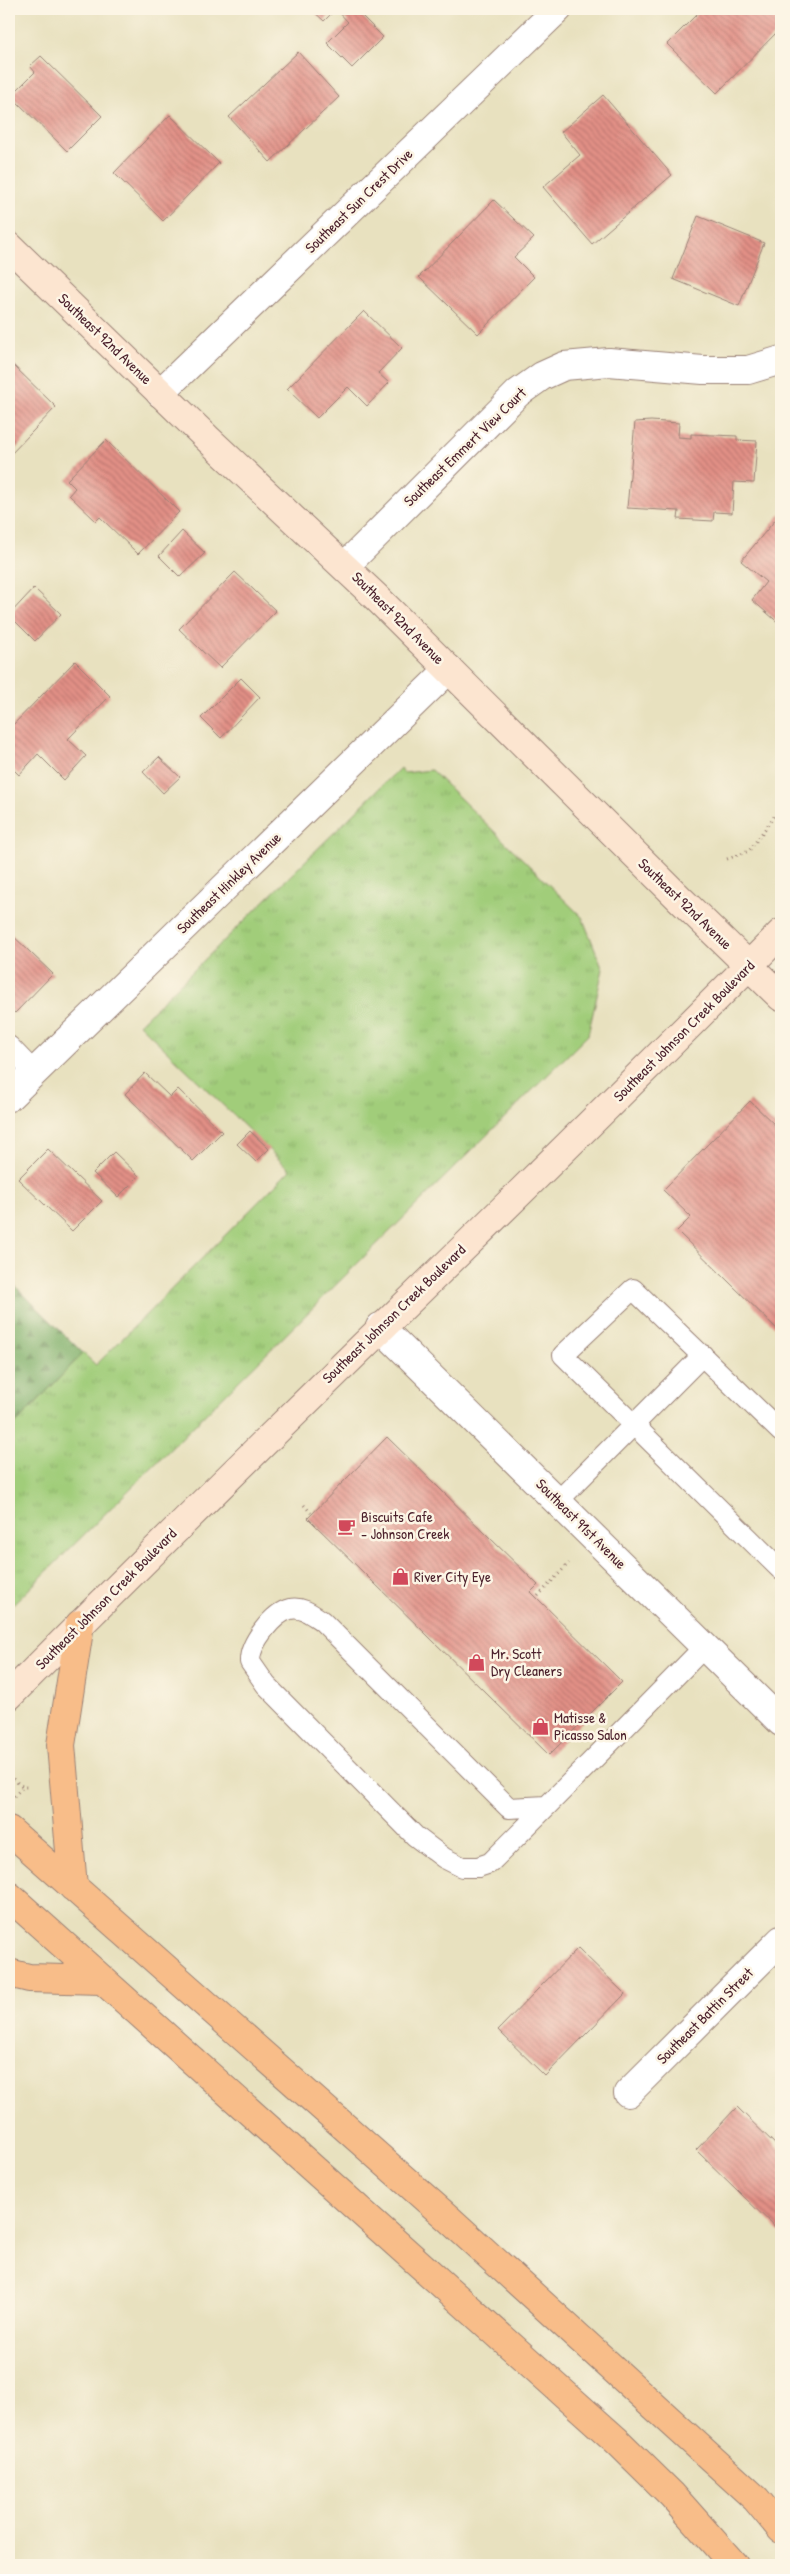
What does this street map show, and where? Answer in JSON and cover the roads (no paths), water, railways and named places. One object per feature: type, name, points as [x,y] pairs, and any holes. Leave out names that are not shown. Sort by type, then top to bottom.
[{"type":"highway","points":[[73,1887],[61,1745],[80,1624]]},
{"type":"highway","points":[[9,1830],[582,2338],[756,2499],[781,2529]]},
{"type":"highway","points":[[9,1896],[617,2441],[672,2494],[734,2565]]},
{"type":"highway","points":[[9,1973],[29,1978],[101,1980]]},
{"type":"main road","name":"Southeast 92nd Avenue","points":[[9,246],[160,393],[345,566],[781,997]]},
{"type":"main road","name":"Southeast Johnson Creek Boulevard","points":[[9,1696],[380,1327],[781,933]]},
{"type":"street","name":"Southeast Sun Crest Drive","points":[[160,393],[558,9]]},
{"type":"street","name":"Southeast Emmert View Court","points":[[345,566],[518,393],[542,376],[564,366],[609,362],[703,370],[748,370],[781,360]]},
{"type":"street","name":"Southeast Hinkley Avenue","points":[[9,1097],[449,668]]},
{"type":"street","name":"Southeast 91st Avenue","points":[[380,1327],[781,1722]]},
{"type":"street","name":"Southeast Battin Street","points":[[628,2093],[781,1940]]},
{"type":"lane","points":[[9,1046],[34,1072]]},
{"type":"lane","points":[[781,1432],[703,1355],[632,1289],[563,1355],[781,1570]]},
{"type":"lane","points":[[558,1502],[703,1355]]},
{"type":"lane","points":[[546,1806],[508,1808],[313,1614],[303,1609],[291,1608],[280,1614],[252,1646],[250,1662],[266,1685],[415,1836],[444,1858],[462,1867],[478,1867],[490,1863],[705,1646]]},
{"type":"place","name":"Biscuits Cafe - Johnson Creek","points":[[347,1526]]},
{"type":"place","name":"River City Eye","points":[[400,1577]]},
{"type":"place","name":"Mr. Scott Dry Cleaners","points":[[477,1663]]},
{"type":"place","name":"Matisse & Picasso Salon","points":[[540,1727]]}]
